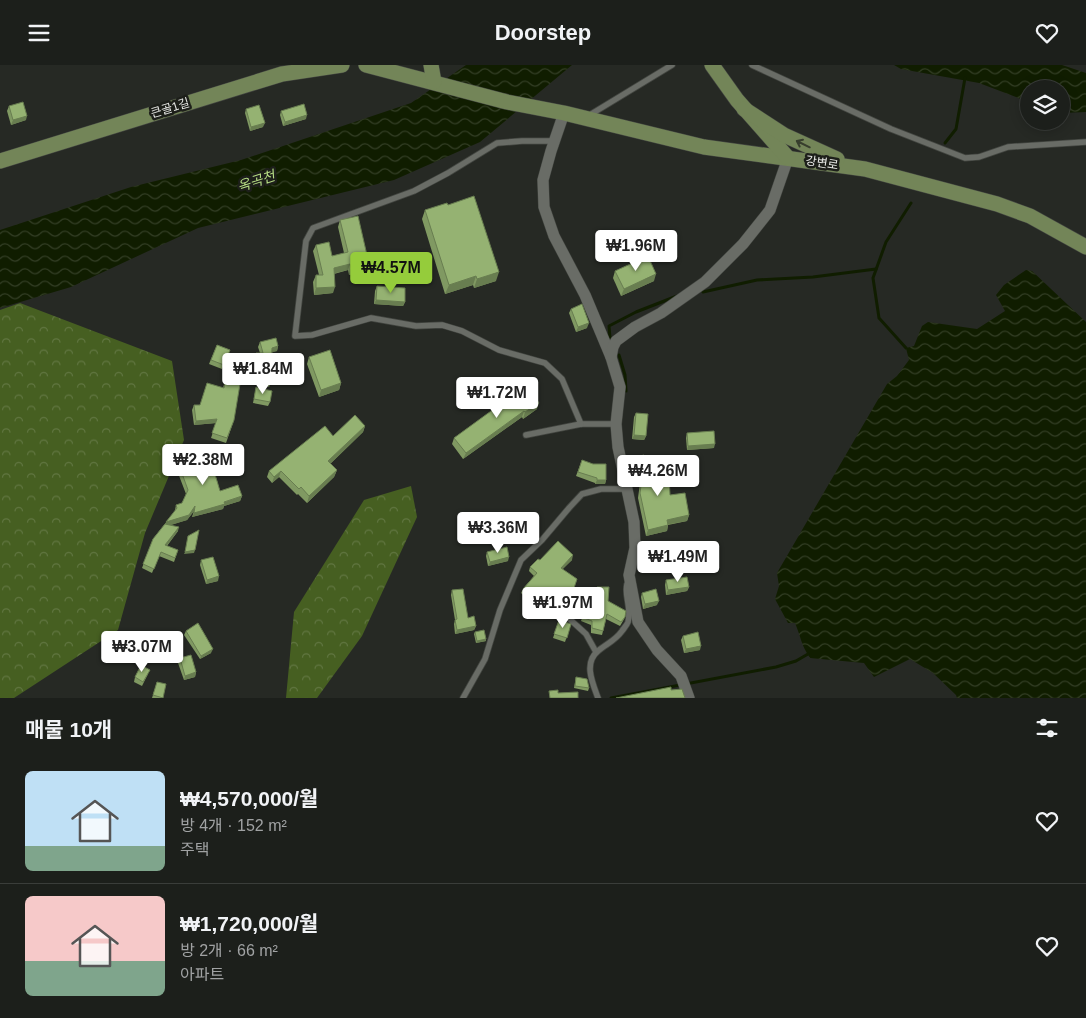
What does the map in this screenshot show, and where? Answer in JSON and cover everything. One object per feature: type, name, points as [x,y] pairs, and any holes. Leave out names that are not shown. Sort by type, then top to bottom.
[{"type":"main road","name":"큰골1길","points":[[0,161],[279,69],[342,65]]},
{"type":"main road","points":[[366,65],[434,82],[431,65]]},
{"type":"main road","points":[[712,65],[741,105],[788,158]]},
{"type":"main road","name":"강변로","points":[[434,82],[704,147],[865,169],[996,204],[1030,216],[1086,247]]},
{"type":"main road","points":[[741,105],[784,135],[820,152],[865,169]]},
{"type":"street","points":[[564,113],[543,180],[544,207],[554,236],[584,295],[611,357],[620,387],[616,424],[618,447],[634,522],[634,548],[629,575],[638,622],[658,650],[681,676],[689,698]]},
{"type":"street","points":[[611,357],[612,347],[616,341],[635,327],[662,313],[705,283],[743,244],[770,210],[788,158]]},
{"type":"lane","points":[[584,118],[672,65]]},
{"type":"lane","points":[[752,65],[891,129],[965,158],[979,157],[1008,147],[1086,142]]},
{"type":"lane","points":[[554,141],[497,143],[414,191],[314,228],[306,241],[295,335],[312,335],[371,319],[416,326],[442,325],[462,331],[498,350],[545,363],[562,379],[581,424]]},
{"type":"lane","points":[[526,435],[581,424],[616,424]]},
{"type":"lane","points":[[463,698],[485,659],[500,610],[521,561],[542,541],[582,495],[601,489],[628,489]]},
{"type":"lane","points":[[598,698],[592,681],[590,667],[596,652],[616,639],[627,624],[630,609],[626,590],[629,575]]},
{"type":"lane","points":[[564,614],[586,634],[596,652]]},
{"type":"green space","points":[[20,303],[172,361],[184,440],[145,533],[118,630],[14,698],[0,698],[0,310]]},
{"type":"green space","points":[[411,486],[417,517],[362,636],[317,698],[286,698],[294,612],[364,500]]},
{"type":"water","name":"옥곡천","points":[[466,65],[572,65],[480,142],[394,180],[198,228],[71,287],[0,308],[0,230],[131,187],[241,160],[411,103]]},
{"type":"water","points":[[894,65],[1062,65],[1086,73],[1086,112],[1070,113],[1070,80],[1020,80],[1020,99],[979,83],[901,69]]},
{"type":"water","points":[[1026,270],[1032,271],[1086,322],[1086,698],[957,698],[933,673],[910,659],[874,677],[864,663],[810,658],[795,623],[788,623],[775,599],[779,586],[777,573],[887,384],[897,376],[909,360],[906,348],[914,346],[922,326],[928,322],[977,329],[1005,311],[996,295],[1004,285]]},
{"type":"building","points":[[23,102],[27,116],[13,120],[9,106]]},
{"type":"building","points":[[304,104],[307,115],[285,122],[281,111]]},
{"type":"building","points":[[259,105],[265,123],[251,127],[246,109]]},
{"type":"building","points":[[474,196],[499,272],[477,279],[476,276],[449,285],[425,210],[447,203],[448,205]]},
{"type":"building","points":[[358,216],[369,264],[351,268],[350,264],[334,268],[335,287],[316,288],[316,275],[323,275],[316,245],[329,242],[332,256],[348,252],[340,220]]},
{"type":"building","points":[[648,256],[656,274],[624,289],[615,271]]},
{"type":"building","points":[[377,286],[405,288],[405,302],[376,300]]},
{"type":"building","points":[[582,304],[589,323],[578,327],[571,309]]},
{"type":"building","points":[[276,338],[278,346],[272,348],[271,383],[255,376],[256,353],[263,353],[260,342]]},
{"type":"building","points":[[217,345],[230,350],[224,365],[211,360]]},
{"type":"building","points":[[330,350],[341,383],[321,390],[309,357]]},
{"type":"building","points":[[225,381],[240,384],[234,420],[227,438],[212,433],[217,419],[196,421],[194,405],[200,405],[207,383],[224,388]]},
{"type":"building","points":[[526,384],[539,403],[524,411],[466,453],[454,438]]},
{"type":"building","points":[[256,387],[272,391],[270,402],[254,399]]},
{"type":"building","points":[[636,413],[648,414],[646,436],[634,435]]},
{"type":"building","points":[[355,415],[365,426],[328,461],[337,470],[309,496],[281,471],[274,477],[269,471],[325,426],[333,436]]},
{"type":"building","points":[[714,431],[715,444],[688,446],[687,433]]},
{"type":"building","points":[[213,449],[219,469],[214,471],[220,491],[238,485],[242,496],[224,502],[225,504],[194,513],[195,506],[189,515],[166,522],[177,508],[176,505],[182,503],[188,490],[180,468],[197,453]]},
{"type":"building","points":[[644,455],[650,478],[669,476],[670,495],[685,493],[689,515],[667,520],[668,525],[648,530],[640,493],[642,478],[637,479],[632,458]]},
{"type":"building","points":[[582,460],[593,464],[606,464],[606,480],[597,480],[597,478],[578,472]]},
{"type":"building","points":[[165,524],[179,527],[165,545],[178,550],[175,558],[161,552],[154,569],[143,564],[153,539]]},
{"type":"building","points":[[199,530],[195,550],[185,552],[188,536]]},
{"type":"building","points":[[558,541],[573,555],[561,568],[577,579],[571,597],[569,596],[559,613],[538,599],[536,601],[523,589],[537,573],[530,567],[538,559],[540,560]]},
{"type":"building","points":[[507,547],[509,557],[490,562],[487,552]]},
{"type":"building","points":[[213,557],[219,576],[207,580],[201,560]]},
{"type":"building","points":[[687,577],[689,587],[668,590],[666,580]]},
{"type":"building","points":[[597,587],[609,587],[608,601],[626,611],[625,617],[621,622],[607,614],[603,631],[592,628],[592,621],[582,617],[586,606],[595,610]]},
{"type":"building","points":[[463,589],[468,618],[474,616],[476,626],[457,630],[452,590]]},
{"type":"building","points":[[656,589],[659,601],[645,604],[642,593]]},
{"type":"building","points":[[559,620],[571,624],[567,638],[554,634]]},
{"type":"building","points":[[198,623],[213,649],[201,656],[186,631]]},
{"type":"building","points":[[484,630],[486,639],[477,641],[475,632]]},
{"type":"building","points":[[698,632],[701,646],[686,649],[683,636]]},
{"type":"building","points":[[191,655],[196,672],[185,676],[180,658]]},
{"type":"building","points":[[141,665],[150,670],[143,682],[135,677]]},
{"type":"building","points":[[576,677],[587,679],[589,688],[575,686]]},
{"type":"building","points":[[157,682],[166,684],[163,698],[153,695]]},
{"type":"building","points":[[671,687],[671,690],[682,689],[685,698],[616,698]]},
{"type":"building","points":[[558,690],[558,693],[578,692],[578,698],[550,698],[549,691]]},
{"type":"waterway","points":[[945,143],[956,129],[965,78]]},
{"type":"waterway","points":[[906,348],[879,318],[873,278],[886,242],[911,203]]},
{"type":"waterway","points":[[703,292],[757,280],[813,277],[876,269]]},
{"type":"waterway","points":[[610,338],[609,326],[636,312],[677,296]]},
{"type":"waterway","points":[[619,355],[625,375],[626,391]]},
{"type":"waterway","points":[[611,698],[776,667],[796,661],[808,654]]}]
